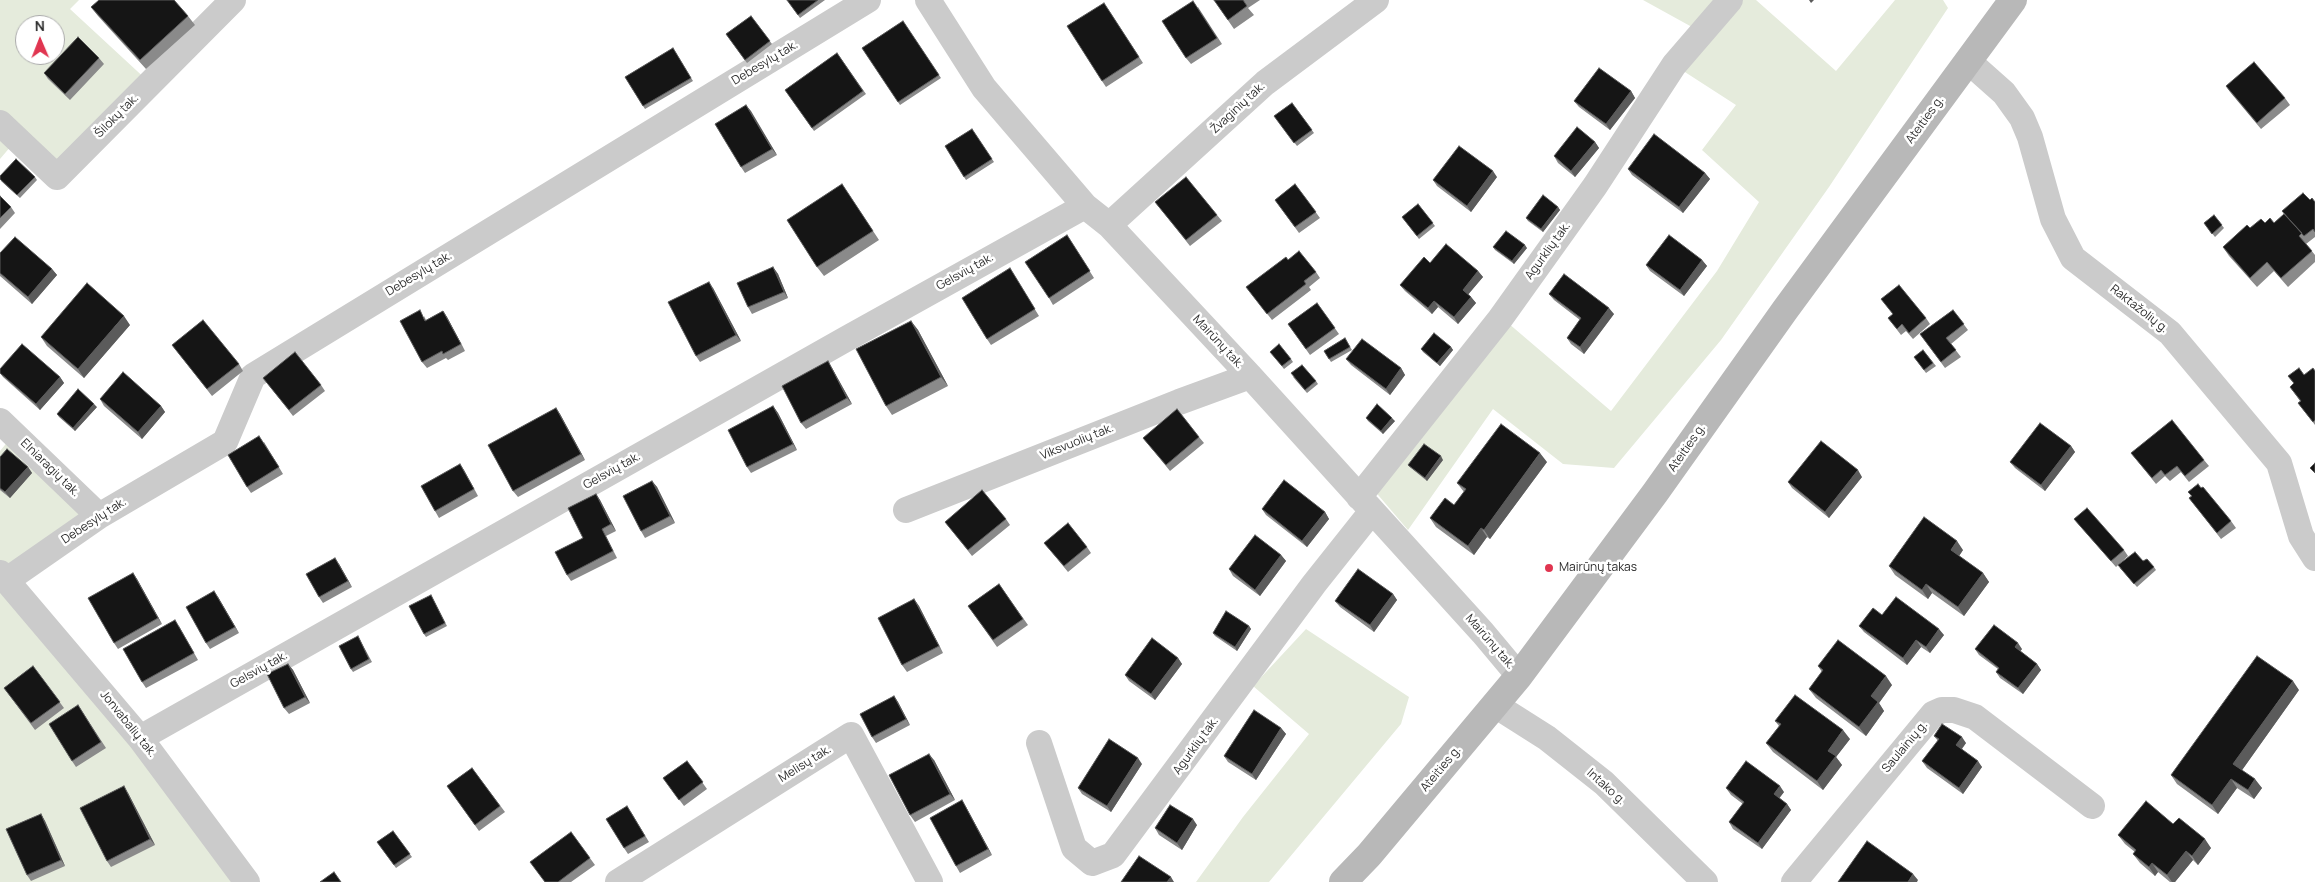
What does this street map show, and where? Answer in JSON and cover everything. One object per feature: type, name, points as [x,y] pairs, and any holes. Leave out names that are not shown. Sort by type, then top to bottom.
[{"type":"street","name":"Šilokų tak.","points":[[0,123],[57,177],[233,0]]},
{"type":"street","name":"Debesylų tak.","points":[[3,577],[99,516],[225,442],[253,376],[868,0]]},
{"type":"street","name":"Mairūnų tak.","points":[[928,0],[984,88],[1085,206],[1109,226],[1250,376],[1483,633],[1519,676]]},
{"type":"street","name":"Žvaginių tak.","points":[[1109,226],[1265,83],[1376,0]]},
{"type":"street","name":"Agurklių tak.","points":[[1039,744],[1074,848],[1092,863],[1113,855],[1308,591],[1365,504],[1595,186],[1674,65],[1730,0]]},
{"type":"street","name":"Ateities g.","points":[[1343,882],[1519,676],[1655,493],[1780,317],[2014,0]]},
{"type":"street","name":"Raktažolių g.","points":[[1968,61],[2004,93],[2022,118],[2030,137],[2053,219],[2073,258],[2170,333],[2279,463],[2302,536],[2315,558]]},
{"type":"street","name":"Gelsvių tak.","points":[[140,738],[1085,206]]},
{"type":"street","name":"Viksvuolių tak.","points":[[906,510],[1179,402],[1250,376]]},
{"type":"street","name":"Elniaragių tak.","points":[[0,421],[99,516]]},
{"type":"street","name":"Jonvabalių tak.","points":[[3,577],[140,738],[247,882]]},
{"type":"street","name":"Intako g.","points":[[1496,705],[1547,738],[1604,783],[1705,882]]},
{"type":"street","name":"Saulainių g.","points":[[1794,882],[1933,714],[1942,710],[1954,710],[1975,717],[2092,806]]},
{"type":"street","name":"Melisų tak.","points":[[618,882],[851,735],[930,882]]},
{"type":"green space","points":[[0,0],[79,0],[70,9],[150,83],[57,177],[17,139],[0,159]]},
{"type":"green space","points":[[1643,0],[1756,0],[1836,71],[1895,0],[1943,0],[1948,8],[1829,187],[1721,340],[1614,468],[1563,464],[1493,409],[1408,530],[1373,489],[1508,323],[1611,411],[1717,271],[1759,202],[1702,150],[1736,105],[1674,65],[1701,32]]},
{"type":"green space","points":[[14,434],[99,516],[7,580],[247,882],[0,882],[0,451]]},
{"type":"green space","points":[[1306,629],[1409,697],[1401,724],[1269,882],[1196,882],[1243,817],[1309,734],[1253,686]]},
{"type":"building","points":[[99,0],[174,0],[188,16],[140,60],[91,7]]},
{"type":"building","points":[[787,0],[818,0],[798,15]]},
{"type":"building","points":[[1214,0],[1243,0],[1247,6],[1228,20]]},
{"type":"building","points":[[1193,1],[1217,38],[1186,58],[1162,21]]},
{"type":"building","points":[[1104,3],[1139,57],[1102,81],[1067,26]]},
{"type":"building","points":[[751,16],[770,41],[745,60],[726,34]]},
{"type":"building","points":[[903,21],[939,75],[898,102],[862,48]]},
{"type":"building","points":[[78,37],[99,58],[65,94],[44,73],[52,65],[65,65],[65,51]]},
{"type":"building","points":[[673,48],[691,78],[643,106],[625,77]]},
{"type":"building","points":[[837,53],[863,91],[812,128],[785,90]]},
{"type":"building","points":[[2254,62],[2285,98],[2257,123],[2226,86]]},
{"type":"building","points":[[1599,68],[1631,91],[1606,124],[1574,101]]},
{"type":"building","points":[[1292,103],[1312,130],[1294,143],[1274,116]]},
{"type":"building","points":[[746,105],[772,149],[741,167],[715,124]]},
{"type":"building","points":[[1577,127],[1595,142],[1571,171],[1554,156]]},
{"type":"building","points":[[972,129],[992,159],[964,177],[945,146]]},
{"type":"building","points":[[1654,134],[1705,173],[1679,207],[1628,169]]},
{"type":"building","points":[[1459,146],[1493,171],[1467,206],[1433,180]]},
{"type":"building","points":[[16,159],[35,177],[17,195],[0,179],[0,176]]},
{"type":"building","points":[[1186,177],[1217,215],[1186,240],[1155,202]]},
{"type":"building","points":[[842,184],[873,231],[817,267],[787,220]]},
{"type":"building","points":[[1295,184],[1316,212],[1295,227],[1275,200]]},
{"type":"building","points":[[2303,193],[2315,202],[2315,232],[2313,229],[2304,236],[2282,211]]},
{"type":"building","points":[[1543,195],[1558,207],[1541,229],[1526,218]]},
{"type":"building","points":[[0,196],[11,207],[0,218]]},
{"type":"building","points":[[1418,204],[1433,223],[1417,236],[1402,217]]},
{"type":"building","points":[[2284,214],[2302,233],[2299,236],[2312,251],[2281,278],[2267,262],[2250,278],[2223,247],[2247,225],[2250,228],[2261,219],[2265,223],[2270,218],[2274,223]]},
{"type":"building","points":[[2214,215],[2222,225],[2212,234],[2204,223]]},
{"type":"building","points":[[1506,231],[1525,245],[1512,261],[1493,247]]},
{"type":"building","points":[[1067,235],[1090,271],[1049,298],[1025,262]]},
{"type":"building","points":[[1669,235],[1702,260],[1680,290],[1646,265]]},
{"type":"building","points":[[15,237],[52,269],[28,297],[0,273],[0,253]]},
{"type":"building","points":[[1446,244],[1478,271],[1463,290],[1471,297],[1454,317],[1434,301],[1428,308],[1400,285],[1424,257],[1430,263]]},
{"type":"building","points":[[1299,251],[1316,272],[1304,281],[1306,284],[1267,314],[1246,287],[1286,257],[1288,260]]},
{"type":"building","points":[[773,267],[784,292],[748,307],[737,283]]},
{"type":"building","points":[[1010,268],[1035,309],[987,339],[962,298]]},
{"type":"building","points":[[1564,274],[1609,308],[1580,347],[1567,338],[1581,318],[1549,294]]},
{"type":"building","points":[[709,282],[736,335],[696,356],[668,302]]},
{"type":"building","points":[[87,283],[124,316],[78,369],[41,337]]},
{"type":"building","points":[[1899,285],[1926,318],[1909,333],[1902,324],[1897,329],[1888,318],[1893,314],[1881,299]]},
{"type":"building","points":[[1317,303],[1335,328],[1306,349],[1288,324]]},
{"type":"building","points":[[420,310],[425,321],[443,311],[461,344],[443,354],[442,351],[422,362],[400,321]]},
{"type":"building","points":[[1953,310],[1964,324],[1946,338],[1956,350],[1941,362],[1920,334]]},
{"type":"building","points":[[203,320],[239,364],[207,389],[172,345]]},
{"type":"building","points":[[911,321],[941,377],[886,406],[856,349]]},
{"type":"building","points":[[1434,333],[1451,347],[1437,363],[1421,349]]},
{"type":"building","points":[[1345,338],[1350,347],[1329,359],[1324,351]]},
{"type":"building","points":[[1362,339],[1401,368],[1386,389],[1346,359]]},
{"type":"building","points":[[22,344],[60,377],[36,404],[0,373],[0,369]]},
{"type":"building","points":[[1279,344],[1291,359],[1282,366],[1270,352]]},
{"type":"building","points":[[1923,350],[1933,363],[1924,370],[1914,357]]},
{"type":"building","points":[[295,352],[321,385],[289,410],[263,378]]},
{"type":"building","points":[[828,361],[847,398],[801,423],[782,386]]},
{"type":"building","points":[[1302,365],[1316,381],[1305,390],[1291,373]]},
{"type":"building","points":[[2299,368],[2304,375],[2313,368],[2315,371],[2315,420],[2313,422],[2298,403],[2301,401],[2290,387],[2294,383],[2288,376]]},
{"type":"building","points":[[123,372],[161,406],[138,432],[100,399]]},
{"type":"building","points":[[78,389],[94,404],[73,428],[57,414]]},
{"type":"building","points":[[1377,404],[1392,418],[1381,431],[1366,418]]},
{"type":"building","points":[[773,406],[793,444],[747,467],[728,430]]},
{"type":"building","points":[[556,408],[581,454],[513,491],[488,445]]},
{"type":"building","points":[[1177,409],[1199,437],[1166,465],[1143,438]]},
{"type":"building","points":[[2172,420],[2204,460],[2185,476],[2177,466],[2165,475],[2161,470],[2152,478],[2131,453]]},
{"type":"building","points":[[2040,423],[2071,446],[2041,485],[2010,462]]},
{"type":"building","points":[[1501,424],[1540,453],[1484,530],[1481,528],[1468,546],[1430,518],[1445,498],[1454,505],[1466,489],[1457,483]]},
{"type":"building","points":[[259,436],[279,467],[247,487],[228,455]]},
{"type":"building","points":[[1821,441],[1858,470],[1825,512],[1788,482]]},
{"type":"building","points":[[1424,444],[1441,456],[1425,478],[1408,465]]},
{"type":"building","points":[[7,449],[28,467],[5,492],[0,488],[0,457]]},
{"type":"building","points":[[2315,463],[2315,473],[2310,468]]},
{"type":"building","points":[[460,464],[474,489],[435,511],[421,486]]},
{"type":"building","points":[[1284,480],[1325,512],[1302,541],[1262,509]]},
{"type":"building","points":[[652,481],[670,516],[641,531],[623,496]]},
{"type":"building","points":[[2198,484],[2201,488],[2203,487],[2231,521],[2217,533],[2189,498],[2192,496],[2188,492]]},
{"type":"building","points":[[982,490],[1006,519],[968,550],[945,522]]},
{"type":"building","points":[[596,494],[611,524],[602,529],[613,551],[567,575],[555,552],[583,538],[568,508]]},
{"type":"building","points":[[2087,508],[2124,550],[2111,561],[2074,519]]},
{"type":"building","points":[[1924,517],[1957,541],[1951,550],[1983,573],[1958,607],[1926,584],[1922,590],[1889,566]]},
{"type":"building","points":[[1068,523],[1087,547],[1064,566],[1044,543]]},
{"type":"building","points":[[1255,535],[1281,555],[1255,590],[1229,569]]},
{"type":"building","points":[[2135,552],[2143,561],[2147,559],[2154,567],[2134,584],[2118,565]]},
{"type":"building","points":[[335,558],[348,581],[319,597],[306,574]]},
{"type":"building","points":[[1358,569],[1393,594],[1370,625],[1335,601]]},
{"type":"building","points":[[133,573],[158,618],[114,643],[88,598]]},
{"type":"building","points":[[999,584],[1023,619],[993,640],[968,606]]},
{"type":"building","points":[[214,591],[235,627],[206,643],[186,607]]},
{"type":"building","points":[[431,595],[445,623],[424,634],[409,606]]},
{"type":"building","points":[[1896,597],[1939,629],[1926,647],[1916,640],[1903,658],[1859,626],[1873,608],[1882,615]]},
{"type":"building","points":[[914,599],[939,646],[902,665],[878,618]]},
{"type":"building","points":[[1226,611],[1249,626],[1235,647],[1213,633]]},
{"type":"building","points":[[175,620],[194,653],[142,682],[123,649]]},
{"type":"building","points":[[1994,625],[2018,643],[2015,647],[2037,664],[2018,688],[1996,672],[1999,668],[1975,649]]},
{"type":"building","points":[[358,636],[369,659],[351,669],[339,646]]},
{"type":"building","points":[[1152,638],[1178,658],[1151,694],[1125,675]]},
{"type":"building","points":[[1838,640],[1886,676],[1871,696],[1878,702],[1859,727],[1809,689],[1823,670],[1818,666]]},
{"type":"building","points":[[2257,656],[2293,681],[2233,764],[2255,779],[2248,790],[2231,779],[2212,805],[2171,775]]},
{"type":"building","points":[[288,664],[305,697],[284,708],[267,674]]},
{"type":"building","points":[[33,666],[60,702],[31,723],[4,688]]},
{"type":"building","points":[[1795,695],[1843,730],[1828,751],[1836,756],[1817,781],[1766,743],[1781,724],[1775,721]]},
{"type":"building","points":[[894,696],[906,719],[872,737],[860,714]]},
{"type":"building","points":[[78,705],[101,742],[72,761],[49,724]]},
{"type":"building","points":[[1254,710],[1281,728],[1252,774],[1224,756]]},
{"type":"building","points":[[1942,724],[1962,737],[1956,745],[1978,761],[1959,788],[1922,761],[1939,739],[1934,736]]},
{"type":"building","points":[[1109,739],[1138,758],[1107,806],[1078,788]]},
{"type":"building","points":[[929,754],[950,794],[910,815],[889,775]]},
{"type":"building","points":[[687,761],[703,782],[679,800],[663,778]]},
{"type":"building","points":[[1746,761],[1780,786],[1774,794],[1787,804],[1758,843],[1729,822],[1744,802],[1726,788]]},
{"type":"building","points":[[472,768],[500,806],[475,825],[447,786]]},
{"type":"building","points":[[124,786],[150,839],[107,861],[80,808]]},
{"type":"building","points":[[962,800],[988,849],[956,866],[930,818]]},
{"type":"building","points":[[2146,801],[2173,824],[2179,818],[2205,839],[2192,856],[2186,851],[2167,875],[2152,863],[2149,867],[2133,854],[2136,850],[2118,835]]},
{"type":"building","points":[[1170,805],[1193,819],[1177,843],[1155,828]]},
{"type":"building","points":[[627,806],[645,836],[624,848],[606,819]]},
{"type":"building","points":[[41,814],[61,860],[27,875],[6,829]]},
{"type":"building","points":[[393,831],[410,854],[394,865],[377,842]]},
{"type":"building","points":[[571,832],[590,858],[558,882],[545,882],[530,862]]},
{"type":"building","points":[[1867,841],[1913,874],[1908,882],[1838,882]]},
{"type":"building","points":[[1139,856],[1171,877],[1167,882],[1121,882]]},
{"type":"building","points":[[334,872],[341,882],[320,882]]},
{"type":"place","name":"Mairūnų takas","points":[[1549,568]]}]
